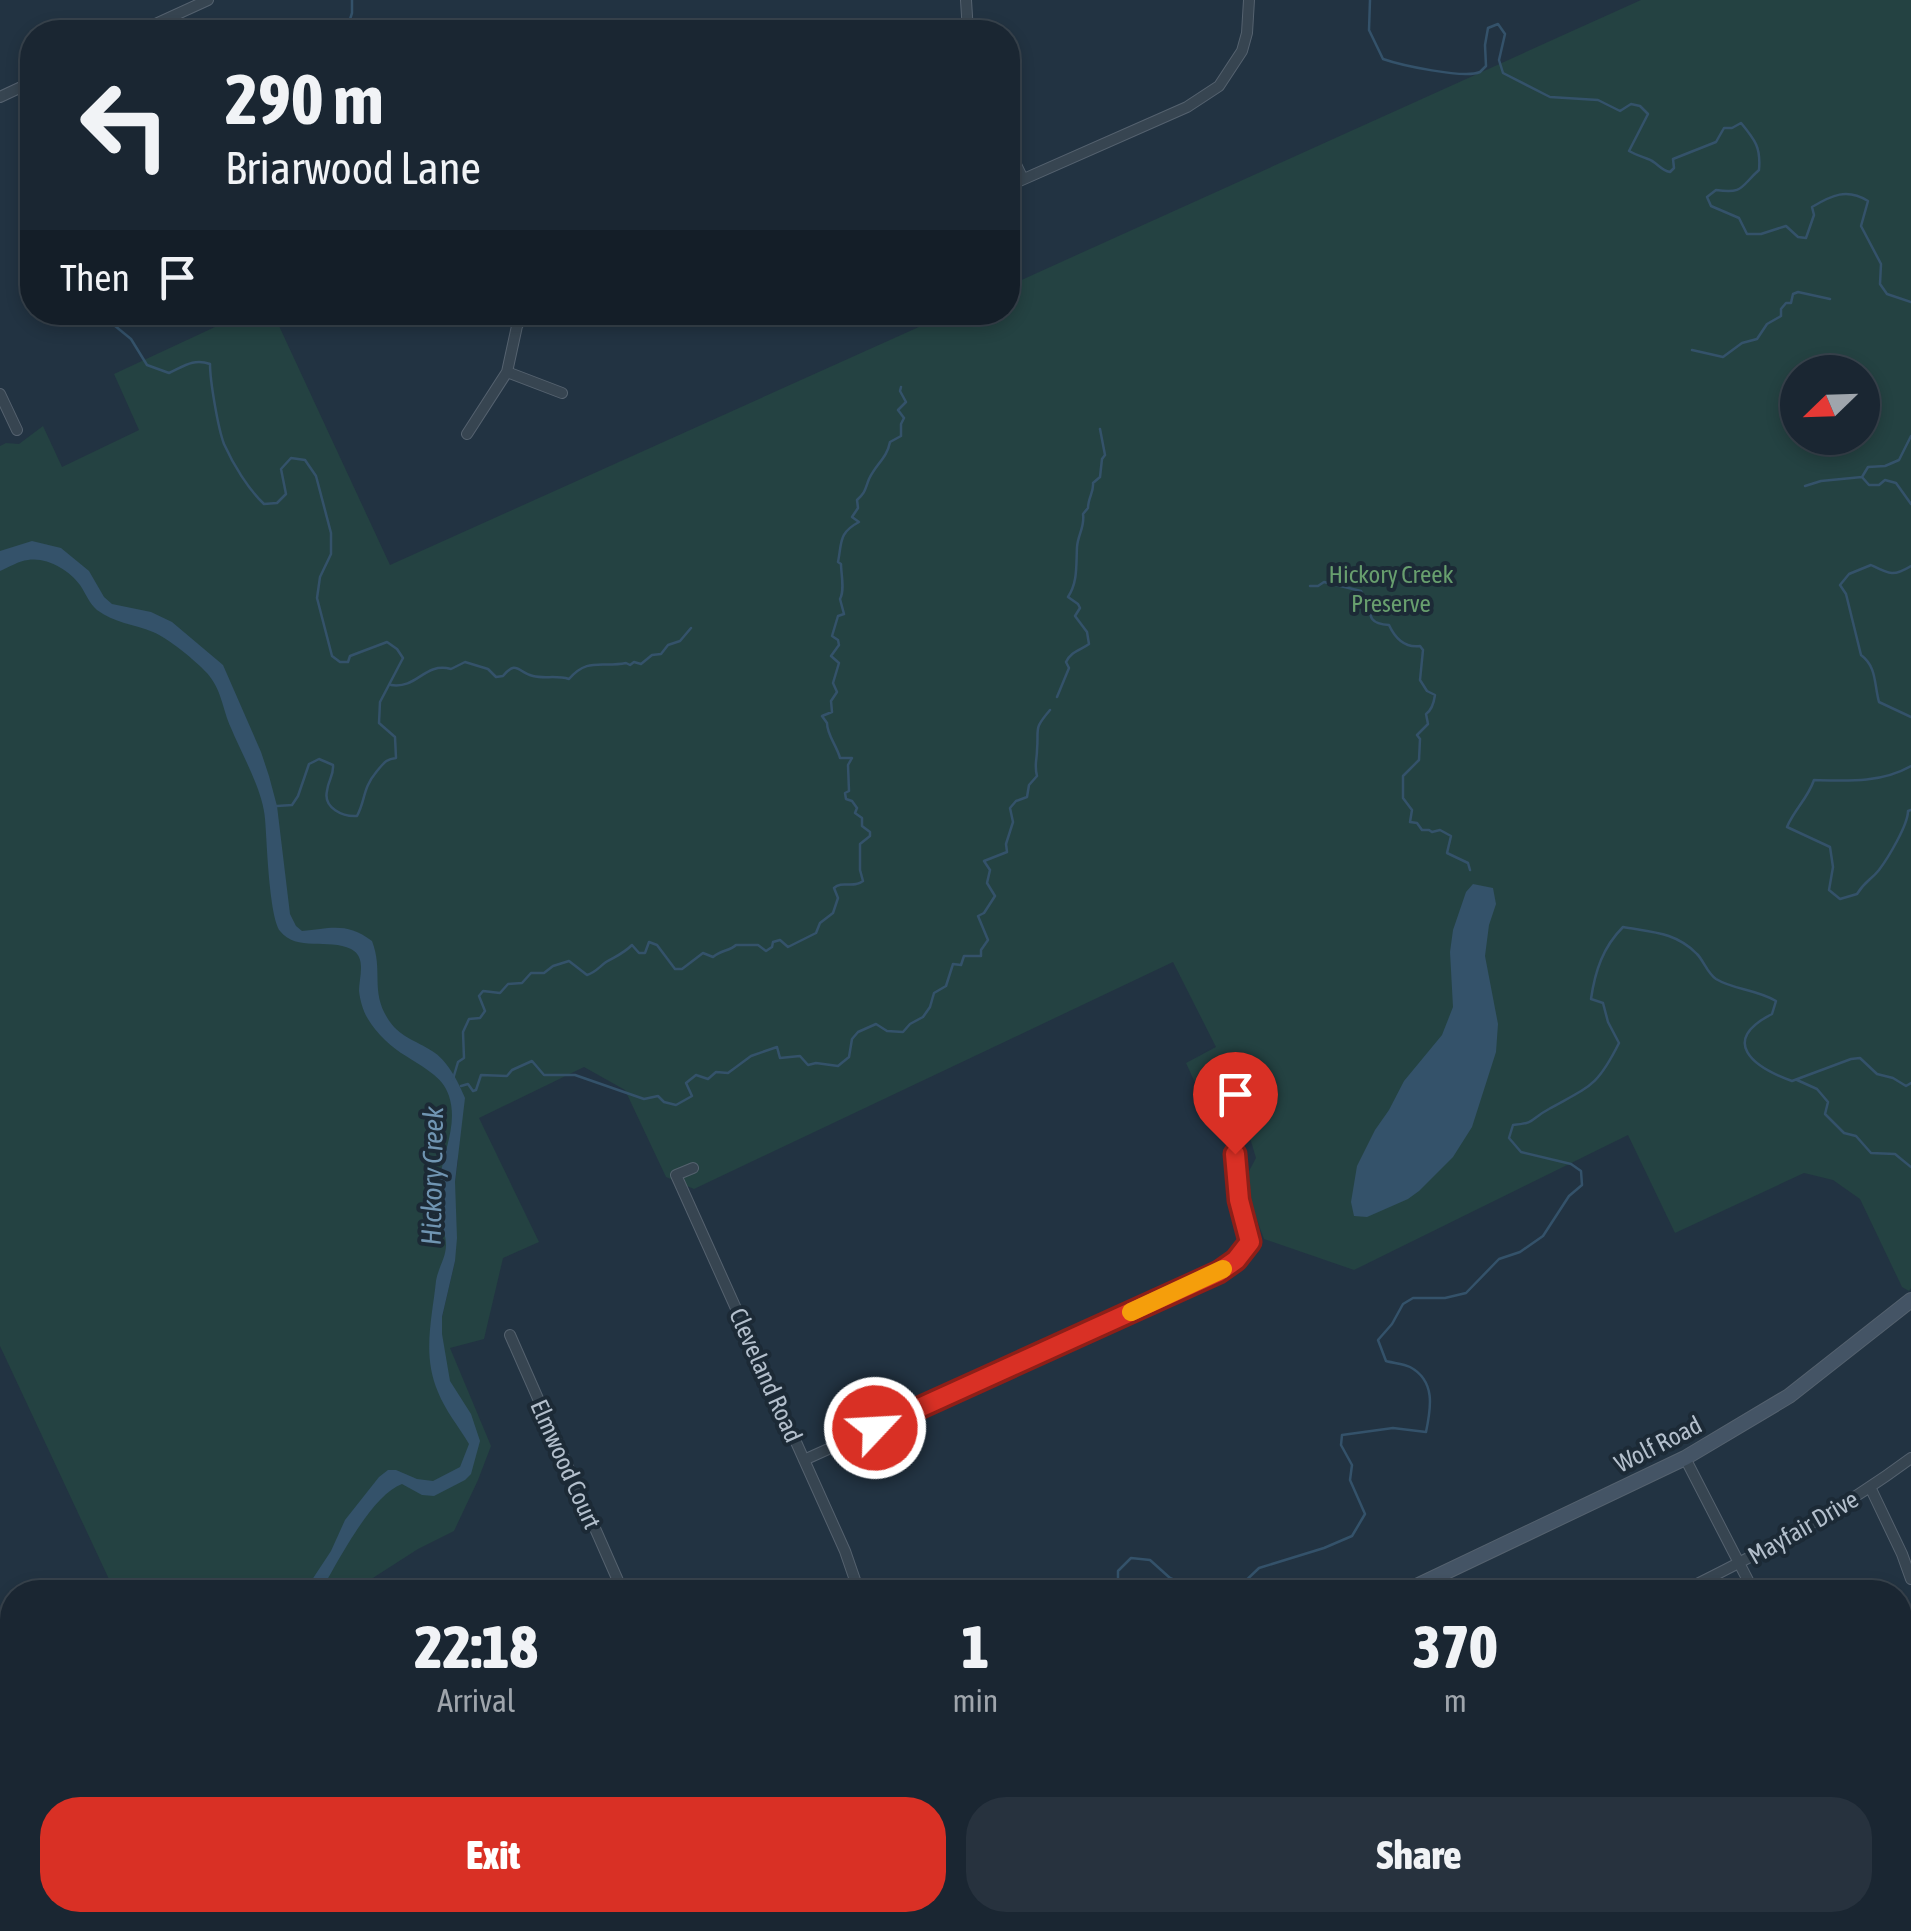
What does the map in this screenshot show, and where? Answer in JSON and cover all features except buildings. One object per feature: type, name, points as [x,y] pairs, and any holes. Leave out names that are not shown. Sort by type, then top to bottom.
[{"type":"main road","name":"Wolf Road","points":[[1429,1580],[1685,1458],[1789,1396],[1911,1300]]},
{"type":"street","points":[[164,20],[208,0]]},
{"type":"street","points":[[1020,181],[1187,108],[1219,86],[1242,51],[1249,0]]},
{"type":"street","points":[[1020,174],[1023,180]]},
{"type":"street","points":[[466,434],[507,372],[518,325]]},
{"type":"street","points":[[507,372],[562,393]]},
{"type":"street","points":[[0,394],[17,430]]},
{"type":"street","points":[[804,1460],[1219,1272],[1236,1260],[1250,1242],[1239,1200],[1235,1154]]},
{"type":"street","name":"Cleveland Road","points":[[692,1168],[676,1176],[855,1580]]},
{"type":"street","name":"Elmwood Court","points":[[510,1336],[618,1580]]},
{"type":"street","points":[[1685,1458],[1748,1580]]},
{"type":"street","name":"Mayfair Drive","points":[[1705,1580],[1870,1489],[1911,1458]]},
{"type":"street","points":[[1870,1489],[1911,1579]]},
{"type":"green space","name":"Hickory Creek Preserve","points":[[1641,0],[1911,0],[1911,1288],[1909,1291],[1902,1287],[1860,1199],[1833,1180],[1804,1173],[1675,1233],[1628,1135],[1354,1270],[1264,1239],[1243,1182],[1256,1158],[1250,1138],[1231,1128],[1217,1131],[1186,1063],[1216,1047],[1173,962],[694,1189],[666,1177],[625,1090],[584,1067],[479,1118],[539,1242],[503,1258],[484,1339],[450,1348],[491,1446],[454,1531],[370,1580],[109,1580],[0,1346],[0,446],[19,444],[43,426],[62,467],[139,430],[114,374],[219,325],[279,325],[390,565],[923,325],[1020,325],[1020,281]],"holes":[[[456,1156],[455,1261],[442,1327]]]},
{"type":"water","points":[[32,541],[61,548],[89,571],[112,604],[151,612],[172,622],[223,665],[269,776],[277,806],[290,914],[296,926],[302,931],[347,929],[372,941],[380,1001],[390,1022],[440,1057],[465,1098],[455,1182],[455,1261],[442,1334],[450,1381],[471,1414],[480,1441],[471,1474],[434,1496],[422,1495],[402,1484],[390,1491],[367,1516],[327,1580],[312,1580],[345,1520],[379,1477],[388,1470],[396,1470],[433,1481],[460,1467],[469,1444],[438,1392],[429,1351],[436,1281],[446,1250],[438,1202],[451,1127],[449,1096],[437,1077],[395,1049],[371,1024],[360,998],[361,962],[356,953],[342,946],[295,941],[280,931],[271,895],[260,796],[212,679],[189,656],[159,635],[97,610],[75,579],[57,566],[28,560],[0,571],[0,551]]},
{"type":"water","points":[[1473,884],[1493,888],[1496,904],[1485,956],[1498,1024],[1496,1052],[1472,1127],[1453,1157],[1419,1191],[1367,1217],[1354,1216],[1351,1202],[1357,1166],[1404,1081],[1442,1035],[1453,1007],[1453,930],[1466,892]]},
{"type":"waterway","points":[[350,20],[352,0]]},
{"type":"waterway","points":[[1370,0],[1369,30],[1383,59],[1447,73],[1480,72],[1486,66],[1488,28],[1498,24],[1505,34],[1499,60],[1503,73],[1550,97],[1598,100],[1620,111],[1631,104],[1640,106],[1648,114],[1629,151],[1670,172],[1673,159],[1716,142],[1724,128],[1741,123],[1756,144],[1759,170],[1737,190],[1716,190],[1707,197],[1711,206],[1739,218],[1747,234],[1786,226],[1798,237],[1806,238],[1814,215],[1812,207],[1840,195],[1860,197],[1868,201],[1861,226],[1881,264],[1880,284],[1887,294],[1911,302]]},
{"type":"waterway","points":[[1692,350],[1723,357],[1742,343],[1757,339],[1798,292],[1830,299]]},
{"type":"waterway","points":[[114,325],[131,339],[147,365],[169,373],[194,362],[210,364],[224,444],[241,476],[264,504],[277,503],[286,494],[281,469],[291,458],[305,460],[316,476],[331,533],[331,554],[320,577],[317,598],[332,656],[348,662],[350,656],[387,642],[403,658],[380,702],[379,723],[395,737],[396,758],[385,762],[372,777],[357,816],[331,807],[327,791],[333,765],[319,759],[309,764],[292,805],[277,806]]},
{"type":"waterway","points":[[453,1079],[458,1062],[464,1058],[463,1032],[469,1019],[480,1018],[485,1011],[479,996],[483,991],[500,993],[508,984],[522,983],[531,973],[544,973],[569,961],[587,975],[632,945],[639,953],[645,953],[649,942],[657,945],[675,969],[682,969],[703,953],[713,957],[736,945],[758,945],[766,951],[780,940],[788,947],[816,933],[820,923],[833,913],[838,898],[834,888],[863,881],[860,844],[870,832],[862,826],[852,801],[846,799],[852,758],[840,758],[822,716],[832,712],[831,701],[837,692],[833,683],[839,663],[831,656],[839,645],[832,636],[838,616],[844,614],[838,562],[841,544],[847,530],[859,522],[852,517],[858,508],[857,500],[890,442],[901,436],[904,418],[898,410],[906,402],[901,387]]},
{"type":"waterway","points":[[1057,697],[1069,668],[1068,658],[1089,644],[1087,632],[1075,616],[1080,608],[1068,597],[1075,579],[1083,514],[1093,483],[1100,477],[1105,455],[1100,429]]},
{"type":"waterway","points":[[1911,436],[1899,460],[1868,467],[1862,477],[1869,485],[1885,480],[1896,483],[1911,504]]},
{"type":"waterway","points":[[1805,486],[1862,477]]},
{"type":"waterway","points":[[1911,566],[1891,573],[1871,565],[1849,574],[1840,585],[1846,594],[1861,655],[1872,670],[1879,702],[1911,717]]},
{"type":"waterway","points":[[1310,586],[1324,582],[1361,591],[1368,599],[1374,621],[1389,625],[1401,641],[1423,650],[1420,680],[1435,695],[1426,714],[1428,724],[1417,735],[1419,760],[1403,776],[1403,798],[1412,810],[1410,822],[1417,823],[1422,830],[1440,830],[1451,836],[1447,853],[1468,863],[1470,870]]},
{"type":"waterway","points":[[391,685],[408,683],[434,669],[451,669],[465,662],[488,669],[496,677],[515,668],[533,676],[569,679],[589,666],[641,664],[680,641],[691,628]]},
{"type":"waterway","points":[[461,1086],[468,1084],[476,1090],[481,1075],[507,1076],[532,1061],[544,1075],[575,1075],[644,1099],[658,1096],[676,1105],[692,1096],[686,1083],[696,1075],[708,1079],[716,1072],[728,1073],[751,1056],[777,1047],[780,1058],[800,1056],[808,1065],[838,1066],[849,1057],[852,1039],[858,1032],[876,1024],[887,1031],[903,1032],[923,1017],[934,993],[946,986],[953,964],[961,965],[964,956],[981,956],[988,940],[978,916],[995,896],[987,883],[990,870],[984,861],[1007,852],[1013,822],[1010,808],[1027,797],[1029,785],[1037,776],[1038,729],[1050,710]]},
{"type":"waterway","points":[[1911,766],[1876,778],[1814,780],[1787,827],[1830,847],[1833,867],[1829,890],[1840,899],[1857,894],[1879,870],[1911,810]]},
{"type":"waterway","points":[[1246,1580],[1259,1568],[1352,1536],[1365,1514],[1350,1480],[1352,1465],[1341,1445],[1342,1435],[1393,1428],[1426,1432],[1428,1387],[1410,1367],[1386,1361],[1378,1340],[1403,1304],[1413,1298],[1445,1298],[1466,1293],[1499,1259],[1520,1252],[1543,1236],[1569,1196],[1582,1185],[1581,1171],[1571,1164],[1521,1152],[1509,1138],[1513,1125],[1530,1122],[1591,1084],[1611,1058],[1619,1043],[1603,1003],[1591,999],[1601,960],[1623,927],[1681,941],[1716,979],[1776,1001],[1772,1014],[1756,1024],[1745,1043],[1755,1061],[1765,1068],[1792,1081],[1860,1058],[1877,1074],[1906,1086],[1911,1083]]},
{"type":"waterway","points":[[1797,1080],[1817,1089],[1828,1102],[1825,1114],[1844,1133],[1856,1136],[1871,1153],[1895,1154],[1911,1167]]},
{"type":"waterway","points":[[1118,1580],[1118,1571],[1131,1558],[1150,1560],[1174,1580]]},
{"type":"slow traffic","points":[[1131,1312],[1223,1269]]},
{"type":"route","points":[[875,1428],[1219,1272],[1236,1260],[1250,1242],[1239,1200],[1235,1154]]},
{"type":"water label","name":"Hickory Creek","points":[[432,1176]]}]
